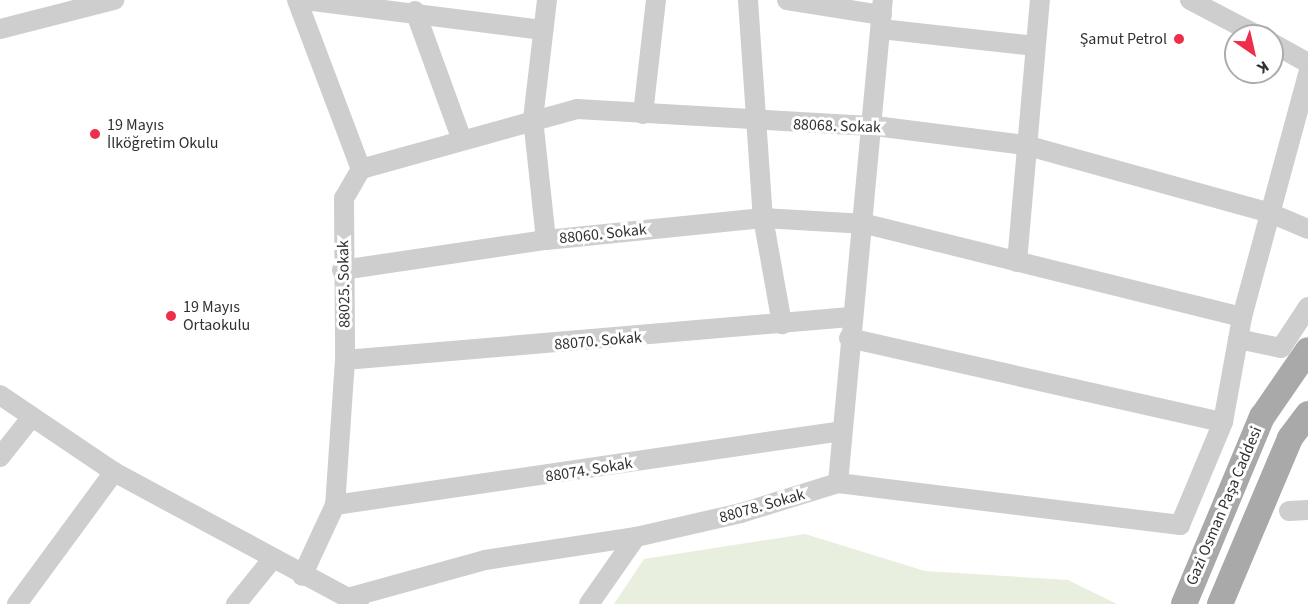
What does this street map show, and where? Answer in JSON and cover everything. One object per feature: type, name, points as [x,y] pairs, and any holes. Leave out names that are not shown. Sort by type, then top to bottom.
[{"type":"main road","name":"Gazi Osman Paşa Caddesi","points":[[1184,604],[1262,417],[1308,350]]},
{"type":"main road","name":"Gazi Osman Paşa Caddesi","points":[[1220,604],[1290,438],[1308,414]]},
{"type":"street","points":[[0,29],[72,6],[114,0]]},
{"type":"street","points":[[297,0],[361,169]]},
{"type":"street","points":[[305,0],[415,11],[543,30]]},
{"type":"street","points":[[546,240],[533,119],[547,0]]},
{"type":"street","points":[[643,114],[656,0]]},
{"type":"street","points":[[748,0],[759,123],[763,218],[782,324]]},
{"type":"street","points":[[787,0],[882,15],[1035,46]]},
{"type":"street","points":[[1017,262],[1025,145],[1040,0]]},
{"type":"street","points":[[1190,0],[1225,9],[1244,24]]},
{"type":"street","points":[[415,11],[462,140]]},
{"type":"street","points":[[838,483],[850,317],[866,224],[882,15]]},
{"type":"street","points":[[1284,50],[1308,63]]},
{"type":"street","points":[[849,338],[1223,422],[1242,317],[1308,74]]},
{"type":"street","name":"88068. Sokak","points":[[361,169],[533,119],[577,109],[759,123],[875,126],[1025,145],[1270,213],[1308,229]]},
{"type":"street","name":"88025. Sokak","points":[[302,576],[334,505],[345,360],[342,270],[344,198],[361,169]]},
{"type":"street","name":"88060. Sokak","points":[[342,270],[546,240],[763,218],[866,224],[1242,317]]},
{"type":"street","points":[[1238,339],[1281,348],[1308,307]]},
{"type":"street","name":"88070. Sokak","points":[[345,360],[850,317]]},
{"type":"street","points":[[0,396],[114,472],[271,561],[354,601]]},
{"type":"street","points":[[0,457],[31,418]]},
{"type":"street","name":"88078. Sokak","points":[[354,601],[485,560],[636,537],[741,513],[838,483],[1180,525],[1223,422]]},
{"type":"street","name":"88074. Sokak","points":[[334,505],[842,431]]},
{"type":"street","points":[[17,604],[114,472]]},
{"type":"street","points":[[589,604],[636,537]]},
{"type":"street","points":[[236,604],[271,561]]},
{"type":"green space","points":[[805,534],[925,571],[1068,580],[1117,604],[614,604],[644,559]]},
{"type":"place","name":"Şamut Petrol","points":[[1179,39]]},
{"type":"place","name":"19 Mayıs İlköğretim Okulu","points":[[95,134]]},
{"type":"place","name":"19 Mayıs Ortaokulu","points":[[171,316]]}]
